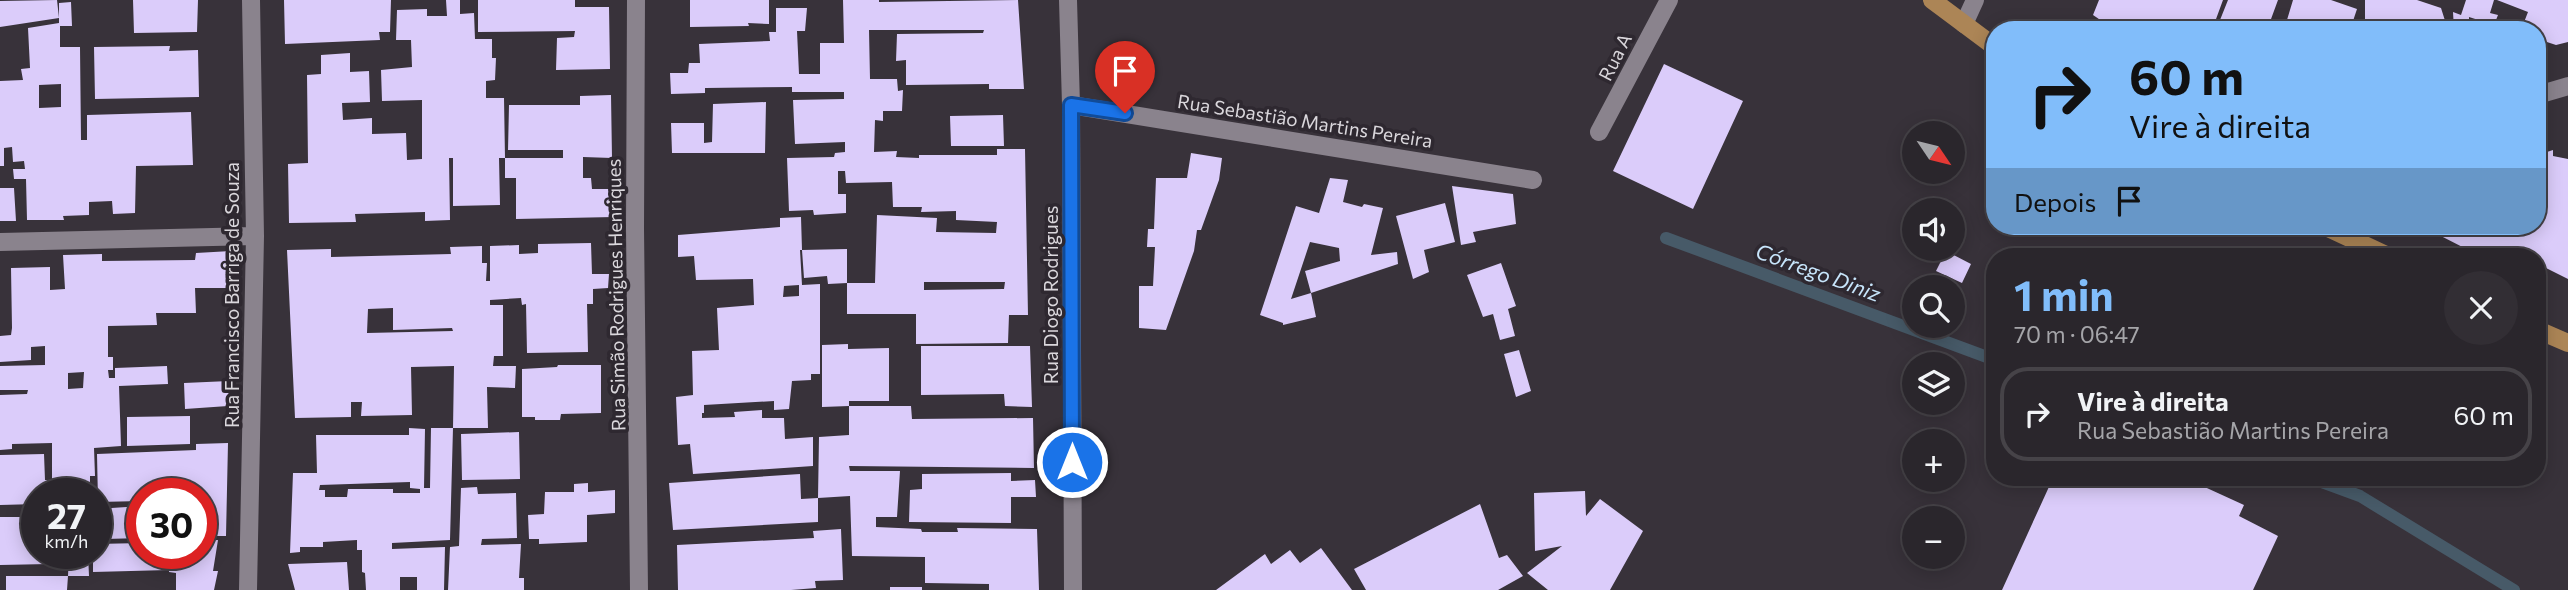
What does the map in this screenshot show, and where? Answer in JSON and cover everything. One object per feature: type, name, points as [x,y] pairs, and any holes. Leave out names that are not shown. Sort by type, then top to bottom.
[{"type":"main road","points":[[1932,0],[1986,40]]},
{"type":"main road","points":[[2343,235],[2371,248]]},
{"type":"main road","points":[[2546,333],[2568,343]]},
{"type":"street","name":"Rua Francisco Barriga de Souza","points":[[248,590],[255,236],[251,0]]},
{"type":"street","name":"Rua Simão Rodrigues Henriques","points":[[636,0],[635,228],[639,590]]},
{"type":"street","name":"Rua Diogo Rodrigues","points":[[1068,0],[1071,105],[1073,590]]},
{"type":"street","name":"Rua A","points":[[1599,132],[1669,0]]},
{"type":"street","points":[[1964,24],[1975,0]]},
{"type":"street","points":[[2546,93],[2568,86]]},
{"type":"street","name":"Rua Sebastião Martins Pereira","points":[[1071,105],[1533,180]]},
{"type":"street","points":[[0,242],[255,236]]},
{"type":"building","points":[[57,0],[59,18],[0,27],[0,1]]},
{"type":"building","points":[[133,0],[198,0],[197,32],[134,33]]},
{"type":"building","points":[[284,0],[391,0],[390,32],[379,32],[380,40],[285,44]]},
{"type":"building","points":[[446,0],[460,0],[460,14],[474,13],[475,39],[492,39],[492,58],[496,58],[495,80],[486,81],[486,98],[504,98],[505,158],[499,158],[500,205],[453,206],[453,158],[449,158],[450,220],[425,221],[425,212],[355,214],[356,222],[289,223],[288,164],[308,163],[307,75],[321,74],[321,55],[350,53],[350,72],[369,71],[370,102],[342,103],[343,120],[372,118],[372,134],[406,133],[407,160],[422,159],[422,100],[382,101],[381,70],[412,67],[411,40],[396,40],[397,10],[427,9],[427,16],[447,16]]},
{"type":"building","points":[[478,0],[575,0],[575,7],[609,7],[610,69],[556,70],[557,38],[574,37],[575,31],[478,32]]},
{"type":"building","points":[[690,0],[769,0],[769,24],[690,27]]},
{"type":"building","points":[[843,0],[1018,0],[1024,89],[989,89],[989,84],[906,85],[906,60],[896,61],[897,34],[983,33],[984,30],[869,30],[870,79],[897,79],[898,91],[903,90],[902,111],[883,111],[883,121],[875,120],[874,152],[897,151],[896,157],[919,158],[919,155],[997,155],[997,149],[1025,149],[1028,315],[1009,315],[1008,343],[916,344],[916,314],[847,314],[847,283],[875,283],[877,215],[937,218],[936,232],[996,233],[997,222],[956,220],[956,211],[921,212],[922,207],[893,207],[892,182],[846,183],[845,171],[838,171],[838,194],[846,194],[846,213],[814,215],[813,210],[789,211],[787,158],[834,157],[835,153],[845,152],[845,142],[795,144],[793,100],[844,99],[844,92],[792,92],[792,87],[705,88],[705,93],[671,94],[670,73],[688,73],[689,63],[700,63],[699,44],[770,41],[769,32],[776,32],[776,8],[807,8],[805,31],[797,31],[799,74],[820,74],[820,43],[844,43]],"holes":[[[924,282],[1005,282],[1004,289],[924,290]]]},
{"type":"building","points":[[2099,0],[2223,0],[2215,21],[2102,21],[2093,15]]},
{"type":"building","points":[[2228,0],[2278,0],[2270,21],[2220,21]]},
{"type":"building","points":[[2293,0],[2331,0],[2357,9],[2353,21],[2287,21]]},
{"type":"building","points":[[2365,0],[2417,0],[2441,8],[2445,21],[2365,21]]},
{"type":"building","points":[[2466,0],[2494,0],[2490,13],[2498,15],[2496,21],[2469,17],[2469,21],[2454,21],[2453,12],[2461,15]]},
{"type":"building","points":[[2497,0],[2568,0],[2568,42],[2556,45],[2546,42],[2546,21],[2524,21],[2528,12]]},
{"type":"building","points":[[71,2],[72,26],[60,26],[60,47],[80,47],[81,140],[87,140],[87,115],[191,112],[193,165],[136,166],[135,213],[113,214],[112,201],[89,202],[89,215],[63,216],[64,220],[27,220],[26,179],[14,179],[13,169],[25,169],[24,161],[13,162],[12,147],[4,148],[4,166],[0,166],[0,81],[23,80],[21,69],[30,68],[28,28],[59,23],[59,3]],"holes":[[[61,84],[61,107],[39,108],[39,85]]]},
{"type":"building","points":[[170,46],[169,51],[198,50],[199,97],[95,99],[94,47]]},
{"type":"building","points":[[1664,64],[1743,101],[1693,209],[1613,171]]},
{"type":"building","points":[[611,95],[612,158],[583,157],[583,178],[591,178],[592,189],[613,189],[614,217],[516,219],[516,178],[505,178],[505,158],[563,158],[563,150],[508,150],[509,105],[580,105],[580,96]]},
{"type":"building","points":[[766,102],[765,153],[672,153],[671,123],[704,123],[704,143],[712,142],[713,104]]},
{"type":"building","points":[[1003,115],[1004,146],[951,146],[950,116]]},
{"type":"building","points":[[2553,150],[2553,156],[2568,159],[2568,279],[2546,268],[2546,248],[2464,248],[2439,235],[2546,235],[2546,152]]},
{"type":"building","points":[[1191,153],[1222,158],[1219,180],[1201,230],[1197,230],[1194,251],[1166,330],[1139,328],[1139,286],[1153,286],[1155,247],[1147,247],[1148,229],[1154,229],[1156,178],[1187,178]]},
{"type":"building","points":[[1330,178],[1348,180],[1343,202],[1362,207],[1364,204],[1383,208],[1371,255],[1397,252],[1398,264],[1311,293],[1316,317],[1283,325],[1260,315],[1296,206],[1319,213]],"holes":[[[1310,242],[1339,248],[1340,261],[1305,271],[1311,293],[1291,299]]]},
{"type":"building","points":[[1452,186],[1513,194],[1516,224],[1473,232],[1476,242],[1461,245]]},
{"type":"building","points":[[0,188],[14,188],[16,221],[0,221]]},
{"type":"building","points":[[1445,203],[1455,242],[1424,250],[1429,272],[1413,279],[1396,216]]},
{"type":"building","points":[[801,217],[802,285],[820,284],[820,374],[811,374],[811,380],[792,381],[789,409],[774,410],[774,401],[704,405],[702,418],[735,417],[734,412],[762,410],[762,418],[784,418],[785,439],[813,437],[813,466],[693,474],[690,444],[678,445],[676,397],[693,395],[692,351],[719,350],[717,308],[754,305],[753,279],[696,280],[694,256],[678,257],[678,235],[780,227],[780,218]],"holes":[[[799,285],[799,296],[783,297],[784,286]]]},
{"type":"building","points":[[591,243],[592,274],[609,274],[608,288],[593,289],[593,304],[587,304],[588,352],[527,353],[526,304],[522,305],[521,298],[490,300],[490,305],[503,305],[503,356],[494,356],[493,366],[516,366],[515,388],[487,387],[488,428],[453,428],[454,366],[411,367],[412,415],[361,416],[362,402],[351,402],[351,417],[295,418],[287,250],[331,249],[331,257],[451,254],[450,247],[482,246],[482,263],[487,263],[486,281],[490,281],[490,246],[519,245],[519,254],[538,253],[538,244]],"holes":[[[393,308],[393,330],[452,328],[453,331],[367,333],[368,309]]]},
{"type":"building","points":[[847,249],[847,283],[828,284],[827,276],[804,278],[802,250]]},
{"type":"building","points":[[231,251],[230,288],[195,288],[196,313],[156,313],[157,325],[108,326],[108,357],[113,357],[113,370],[108,370],[109,378],[115,378],[115,368],[167,366],[168,384],[119,386],[121,446],[94,448],[95,476],[52,478],[52,443],[12,444],[12,449],[0,450],[0,395],[27,394],[28,390],[0,390],[0,366],[45,365],[45,346],[31,347],[31,360],[0,362],[0,336],[11,335],[12,328],[11,268],[50,267],[50,290],[65,289],[63,255],[102,254],[102,261],[195,260],[196,253]],"holes":[[[84,372],[83,388],[68,389],[68,373]]]},
{"type":"building","points":[[1941,261],[1965,261],[1971,264],[1965,277],[1945,275],[1936,271]]},
{"type":"building","points":[[1501,263],[1516,306],[1508,309],[1515,336],[1500,340],[1493,314],[1483,317],[1467,275]]},
{"type":"building","points":[[848,344],[848,349],[889,348],[889,401],[849,401],[849,406],[822,407],[822,345]]},
{"type":"building","points":[[921,346],[1030,346],[1032,407],[1005,406],[1004,394],[921,395]]},
{"type":"building","points":[[1519,350],[1531,391],[1516,397],[1504,354]]},
{"type":"building","points":[[558,365],[601,365],[601,413],[561,414],[560,420],[522,417],[522,369]]},
{"type":"building","points":[[229,381],[228,406],[185,409],[184,383]]},
{"type":"building","points":[[849,406],[911,406],[912,419],[1033,418],[1034,468],[849,466],[850,471],[900,471],[897,517],[876,517],[876,527],[921,529],[922,532],[958,532],[957,528],[1037,529],[1039,590],[989,590],[989,584],[925,583],[925,557],[852,556],[850,496],[818,498],[819,437],[849,435]]},
{"type":"building","points":[[190,416],[190,444],[127,446],[127,417]]},
{"type":"building","points":[[409,428],[425,429],[424,488],[430,488],[431,428],[453,428],[450,540],[392,543],[392,549],[445,547],[444,590],[417,590],[417,577],[400,577],[400,590],[366,590],[365,573],[362,572],[362,550],[357,550],[357,540],[323,542],[323,547],[300,547],[300,552],[290,553],[293,473],[317,473],[316,435],[409,435]],"holes":[[[410,482],[410,488],[420,489],[420,493],[393,493],[393,489],[348,489],[347,497],[325,497],[325,490],[319,490],[320,485]]]},
{"type":"building","points":[[519,432],[520,479],[462,480],[461,434]]},
{"type":"building","points":[[228,443],[226,536],[217,536],[217,478],[126,478],[126,501],[112,502],[112,478],[98,478],[97,454],[196,450],[196,444]]},
{"type":"building","points":[[44,454],[45,478],[21,478],[21,504],[0,505],[0,455]]},
{"type":"building","points":[[1011,473],[1011,481],[1035,480],[1036,497],[1011,497],[1011,523],[909,522],[910,490],[922,489],[922,474]]},
{"type":"building","points":[[800,474],[801,499],[818,498],[818,522],[673,530],[669,483]]},
{"type":"building","points":[[588,483],[588,492],[615,490],[615,513],[587,515],[587,542],[539,544],[539,539],[529,539],[528,515],[544,514],[545,492],[574,492],[574,484]]},
{"type":"building","points":[[2049,486],[2202,486],[2244,505],[2239,516],[2278,536],[2253,590],[2002,590]]},
{"type":"building","points":[[477,487],[478,494],[516,493],[517,538],[482,539],[481,545],[521,544],[519,578],[524,578],[524,590],[448,590],[450,547],[459,546],[461,488]]},
{"type":"building","points":[[1585,491],[1586,516],[1600,499],[1643,531],[1610,590],[1548,590],[1527,573],[1562,546],[1535,551],[1534,493]]},
{"type":"building","points":[[1480,504],[1499,558],[1507,555],[1523,576],[1498,590],[1366,590],[1354,569]]},
{"type":"building","points":[[126,507],[126,538],[112,539],[112,508]]},
{"type":"building","points":[[0,517],[21,517],[21,565],[0,565]]},
{"type":"building","points":[[841,529],[843,580],[815,581],[816,588],[791,590],[678,590],[677,545],[814,538],[813,531]]},
{"type":"building","points":[[126,543],[126,569],[218,571],[214,590],[176,590],[176,573],[169,570],[93,572],[93,569],[112,569],[112,544]]},
{"type":"building","points":[[1321,548],[1352,590],[1216,590],[1265,554],[1271,564],[1290,550],[1300,563]]},
{"type":"building","points":[[347,562],[349,590],[295,590],[288,564]]},
{"type":"building","points":[[68,569],[89,569],[89,576],[68,576]]},
{"type":"building","points":[[6,576],[68,576],[67,590],[6,590]]},
{"type":"building","points":[[890,587],[922,587],[922,590],[890,590]]},
{"type":"waterway","name":"Córrego Diniz","points":[[1666,238],[1986,357]]},
{"type":"waterway","name":"Córrego Diniz","points":[[2333,486],[2360,496],[2514,590]]},
{"type":"route","points":[[1072,462],[1071,105],[1125,113]]}]
